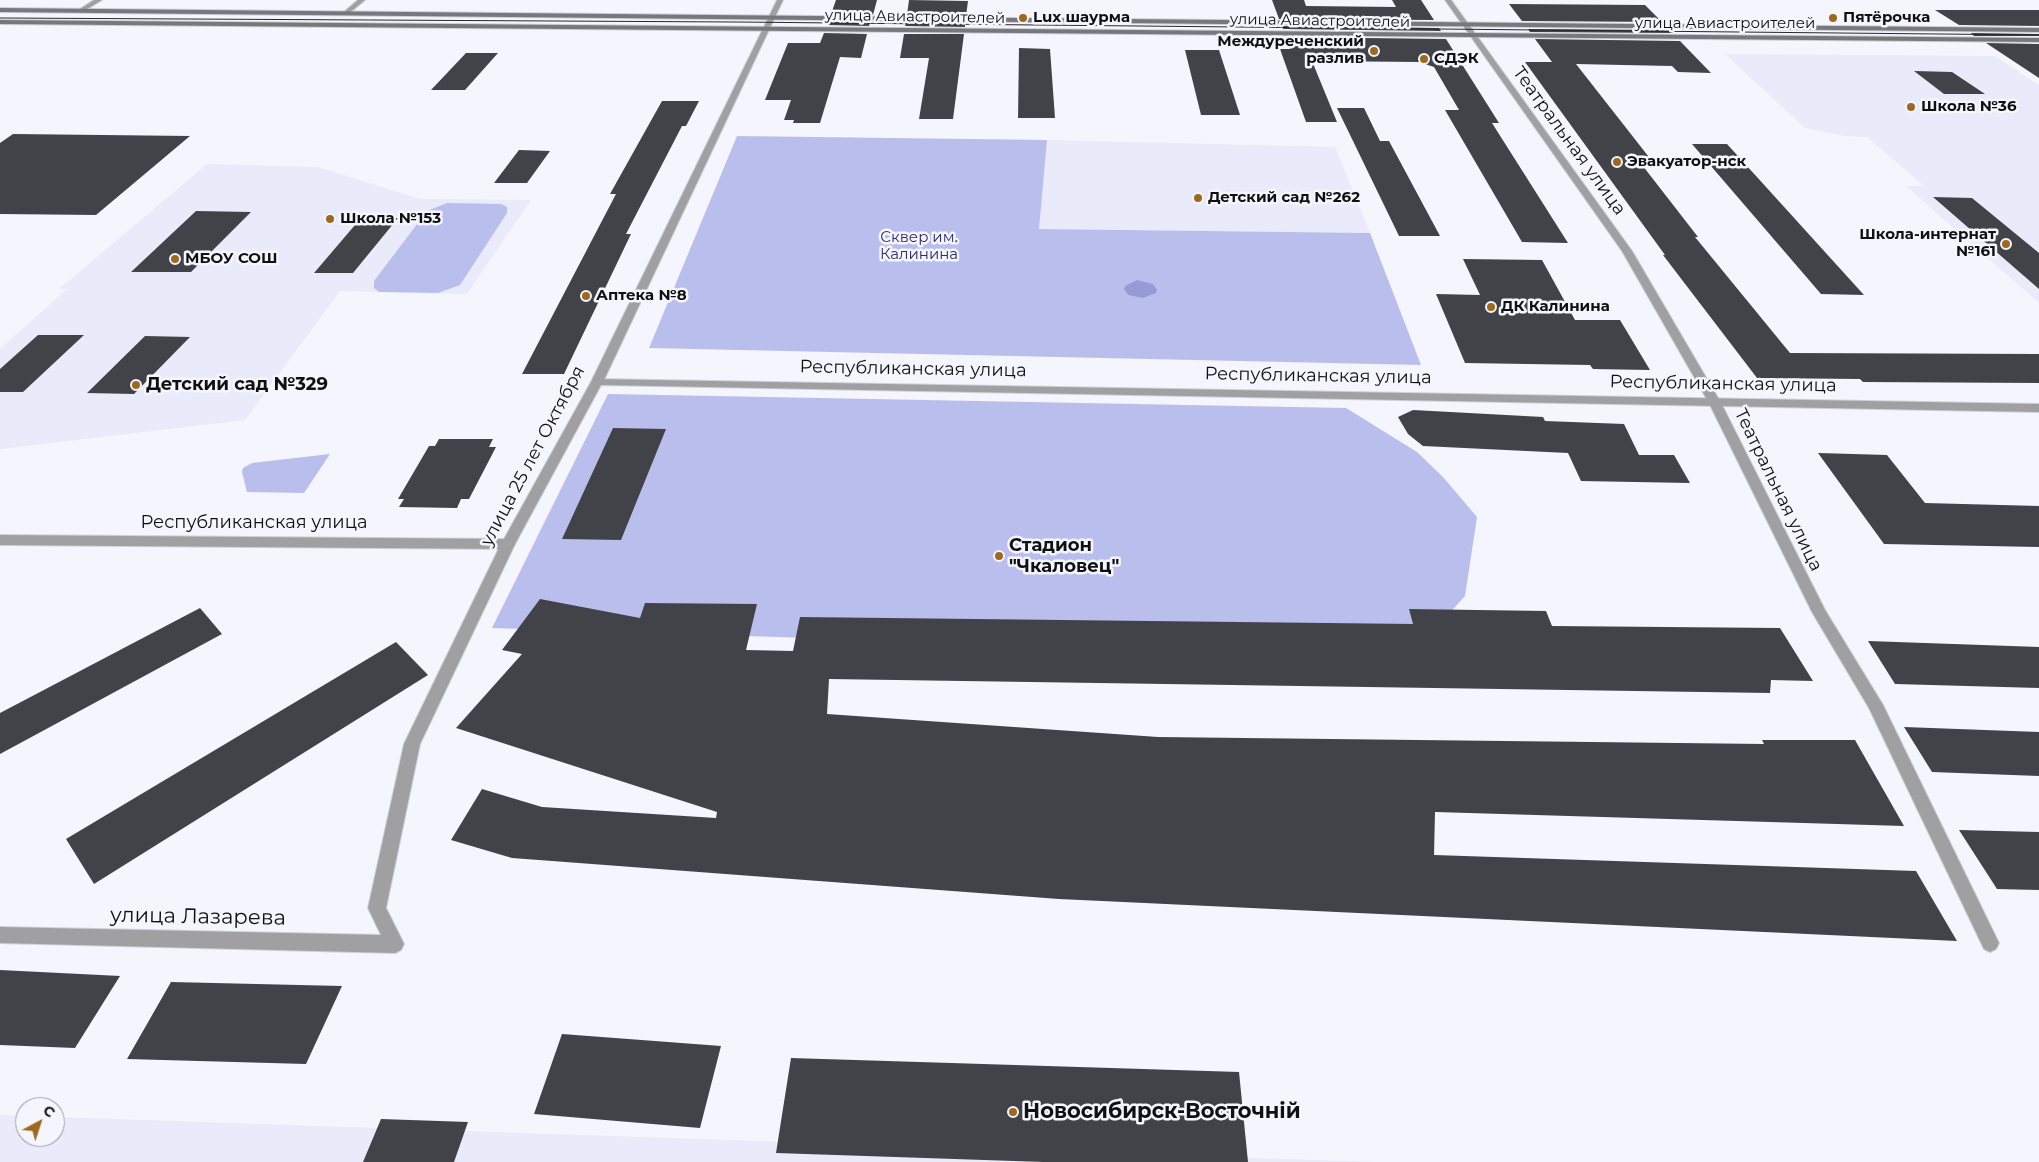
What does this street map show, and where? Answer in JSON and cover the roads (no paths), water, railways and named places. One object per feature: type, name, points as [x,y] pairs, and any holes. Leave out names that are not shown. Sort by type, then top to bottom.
[{"type":"main road","name":"улица Авиастроителей","points":[[0,10],[2039,30]]},
{"type":"main road","name":"улица Авиастроителей","points":[[0,22],[2039,40]]},
{"type":"street","points":[[82,10],[99,0]]},
{"type":"street","points":[[346,13],[362,0]]},
{"type":"street","name":"улица 25 лет Октября","points":[[395,944],[377,908],[412,744],[508,544],[597,382],[780,0]]},
{"type":"street","name":"Театральная улица","points":[[1448,0],[1627,252],[1715,403],[1818,612],[1875,705],[1990,942]]},
{"type":"street","name":"Республиканская улица","points":[[597,382],[2039,408]]},
{"type":"street","name":"Республиканская улица","points":[[0,540],[508,544]]},
{"type":"street","name":"улица Лазарева","points":[[0,935],[395,944]]},
{"type":"tram line","points":[[0,18],[737,22],[2039,35]]},
{"type":"place","name":"Lux шаурма","points":[[1023,18]]},
{"type":"place","name":"Пятёрочка","points":[[1833,18]]},
{"type":"place","name":"Междуреченский разлив","points":[[1374,51]]},
{"type":"place","name":"СДЭК","points":[[1424,59]]},
{"type":"place","name":"Школа №36","points":[[1911,107]]},
{"type":"place","name":"Эвакуатор-нск","points":[[1617,162]]},
{"type":"place","name":"Детский сад №262","points":[[1198,198]]},
{"type":"place","name":"Школа №153","points":[[330,219]]},
{"type":"place","name":"Школа-интернат №161","points":[[2006,244]]},
{"type":"place","name":"МБОУ СОШ","points":[[175,259]]},
{"type":"place","name":"Аптека №8","points":[[586,296]]},
{"type":"place","name":"ДК Калинина","points":[[1491,307]]},
{"type":"place","name":"Детский сад №329","points":[[136,385]]},
{"type":"place","name":"Стадион \"Чкаловец\"","points":[[999,556]]},
{"type":"place","name":"Новосибирск-Восточній","points":[[1013,1112]]},
{"type":"park label","name":"Сквер им. Калинина","points":[[919,246]]}]
